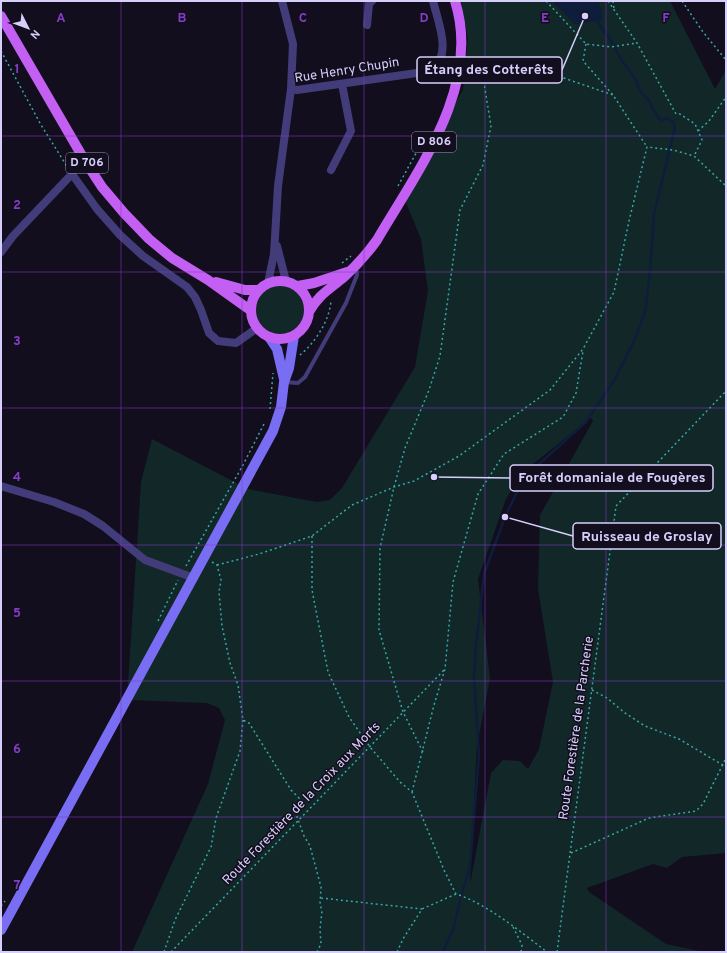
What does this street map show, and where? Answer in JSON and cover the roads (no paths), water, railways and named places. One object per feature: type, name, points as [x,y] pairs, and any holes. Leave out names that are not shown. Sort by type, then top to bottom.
[{"type":"main road","name":"D 806","points":[[309,312],[315,302],[326,291],[368,253],[428,155],[450,107],[460,69],[462,45],[460,17],[454,1]]},
{"type":"main road","name":"D 706","points":[[1,16],[85,161],[102,187],[124,213],[149,239],[172,258],[208,280],[250,310]]},
{"type":"main road","name":"D 806","points":[[298,286],[314,283],[353,268]]},
{"type":"main road","name":"D 706","points":[[208,280],[245,290],[258,290]]},
{"type":"main road","points":[[269,337],[281,340],[294,336],[306,323],[309,312],[308,301],[306,295],[298,286],[286,281],[274,281],[268,283],[258,290],[252,301],[250,310],[252,320],[257,328],[269,337],[277,349],[281,362],[284,382]]},
{"type":"main road","points":[[1,930],[273,431],[282,407],[284,382],[294,336]]},
{"type":"street","points":[[282,1],[293,44],[292,89]]},
{"type":"street","points":[[367,25],[369,4],[372,1]]},
{"type":"street","name":"Rue Henry Chupin","points":[[276,240],[278,186],[292,89],[297,90],[342,84],[395,75],[431,71],[436,68],[442,56],[444,44],[433,1]]},
{"type":"street","points":[[331,170],[351,131],[342,84]]},
{"type":"street","points":[[1,252],[13,236],[72,174],[97,209],[120,235],[143,256],[187,288],[195,297],[209,333],[218,342],[236,343],[257,328]]},
{"type":"street","points":[[276,240],[286,281]]},
{"type":"street","points":[[268,283],[273,263],[276,240]]},
{"type":"street","points":[[1,486],[54,502],[84,514],[103,526],[145,560],[194,578]]},
{"type":"lane","points":[[284,382],[298,383],[305,377],[346,303],[357,275],[353,268]]},
{"type":"water","points":[[554,1],[597,1],[602,11],[602,20],[575,24],[556,5]]},
{"type":"waterway","points":[[596,20],[614,45]]},
{"type":"waterway","points":[[443,952],[454,927],[470,866],[479,755],[474,677],[484,574],[505,517],[519,488],[540,463],[586,422],[615,379],[635,339],[645,312],[650,273],[654,214],[675,128],[673,122],[667,118],[661,121],[653,110],[650,102],[641,92],[634,77],[622,61],[615,48]]},
{"type":"place","name":"Étang des Cotterêts","points":[[585,16]]},
{"type":"place","name":"Forêt domaniale de Fougères","points":[[434,477]]},
{"type":"place","name":"Ruisseau de Groslay","points":[[505,517]]}]
